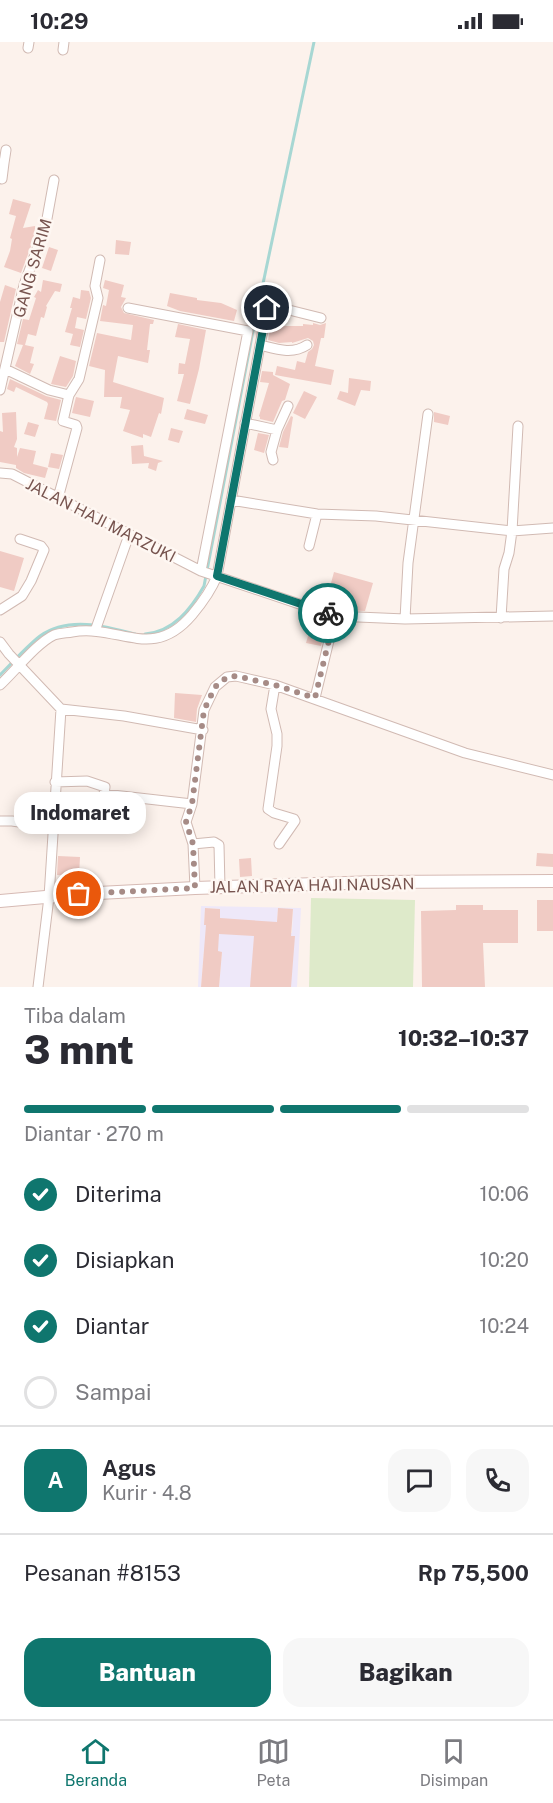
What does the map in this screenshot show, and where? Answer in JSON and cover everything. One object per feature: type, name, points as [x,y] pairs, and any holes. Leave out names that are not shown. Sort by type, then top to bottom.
[{"type":"street","points":[[2,179],[2,163],[6,150]]},
{"type":"street","name":"GANG SARIM","points":[[0,390],[24,285],[46,224],[54,180]]},
{"type":"street","points":[[58,498],[77,428],[76,425],[63,421],[69,395],[79,379],[96,309],[98,295],[94,286],[100,260]]},
{"type":"street","points":[[0,685],[43,642],[56,634],[89,629],[140,639],[157,639],[168,636],[187,621],[213,588],[217,576],[265,313],[268,307],[273,306],[321,318]]},
{"type":"street","points":[[128,308],[248,331],[201,571]]},
{"type":"street","points":[[260,345],[287,350],[299,349],[307,345]]},
{"type":"street","points":[[5,369],[49,390],[69,395]]},
{"type":"street","points":[[273,460],[271,452],[288,406]]},
{"type":"street","points":[[405,619],[408,562],[428,414]]},
{"type":"street","points":[[245,423],[278,430]]},
{"type":"street","points":[[501,618],[504,568],[512,531],[518,426]]},
{"type":"street","name":"JALAN HAJI MARZUKI","points":[[0,473],[12,474],[201,571],[335,615],[405,619],[553,616]]},
{"type":"street","points":[[231,500],[316,514],[376,516],[512,531],[553,528]]},
{"type":"street","points":[[309,546],[316,514]]},
{"type":"street","points":[[95,631],[129,535]]},
{"type":"street","points":[[0,610],[22,596],[44,550],[41,546],[20,539]]},
{"type":"street","points":[[315,698],[335,615]]},
{"type":"street","points":[[0,642],[61,709],[124,716],[203,730]]},
{"type":"street","points":[[195,888],[193,844],[186,822],[192,804],[204,710],[211,693],[220,681],[227,677],[236,676],[275,685],[465,753],[553,775]]},
{"type":"street","points":[[275,685],[272,709],[277,746],[268,809],[296,821],[279,844]]},
{"type":"street","points":[[38,987],[49,897],[61,709]]},
{"type":"street","points":[[55,782],[87,781],[105,787],[104,794],[192,804]]},
{"type":"street","points":[[0,821],[54,827]]},
{"type":"street","points":[[193,844],[214,842],[219,846],[220,887]]},
{"type":"street","name":"JALAN RAYA HAJI NAUSAN","points":[[0,901],[79,894],[220,887],[378,882],[553,881]]},
{"type":"shaded area","points":[[201,906],[301,908],[297,987],[219,987],[222,952],[204,950],[201,987],[198,987]],"holes":[[[205,908],[220,909],[219,926],[204,925]],[[278,909],[293,909],[292,933],[276,932]]]},
{"type":"green space","points":[[311,898],[415,900],[413,987],[309,987]]},
{"type":"building","points":[[13,199],[31,204],[23,228],[35,226],[36,233],[21,273],[4,267],[10,251],[12,239],[10,238],[16,216],[9,214]]},
{"type":"building","points":[[116,240],[131,242],[129,255],[115,254]]},
{"type":"building","points":[[49,247],[58,250],[51,271],[42,268]]},
{"type":"building","points":[[43,280],[62,284],[60,292],[55,291],[46,306],[44,318],[41,317],[36,336],[28,334],[25,345],[34,347],[30,363],[34,364],[30,374],[15,366],[23,345],[17,344],[23,319],[29,320],[36,298],[34,297],[38,290],[41,292]]},
{"type":"building","points":[[105,280],[124,285],[121,297],[126,298],[121,307],[124,313],[154,320],[153,324],[150,324],[148,363],[118,356],[113,382],[164,398],[161,414],[159,413],[151,437],[143,434],[143,438],[123,431],[130,410],[120,408],[122,397],[104,397],[105,370],[89,366],[97,333],[131,340],[133,325],[100,321],[109,290],[103,288]]},
{"type":"building","points":[[5,285],[16,289],[4,342],[0,342],[0,302]]},
{"type":"building","points":[[81,290],[89,291],[91,298],[86,319],[77,317],[75,328],[84,330],[80,347],[70,345],[73,334],[65,332],[73,297],[80,299]]},
{"type":"building","points":[[170,293],[221,303],[237,310],[234,321],[180,311],[167,306]]},
{"type":"building","points":[[313,323],[320,325],[326,323],[315,366],[334,370],[331,385],[275,375],[277,366],[295,370],[297,361],[305,363],[308,352],[314,345],[313,341],[308,338],[292,343],[268,340],[271,324],[303,326],[303,324],[313,325]]},
{"type":"building","points":[[178,324],[206,330],[190,404],[177,401],[184,374],[178,374],[179,363],[185,364],[190,339],[175,337]]},
{"type":"building","points":[[60,356],[76,361],[73,376],[66,387],[51,384]]},
{"type":"building","points":[[262,371],[273,372],[273,375],[290,384],[285,400],[282,401],[273,422],[260,419],[259,416],[269,383],[260,382]]},
{"type":"building","points":[[349,378],[371,381],[370,391],[361,390],[355,406],[337,399],[340,391],[348,393]]},
{"type":"building","points":[[10,379],[46,396],[61,400],[56,421],[44,419],[47,402],[16,387],[14,392],[7,389]]},
{"type":"building","points":[[304,391],[317,397],[305,419],[293,413]]},
{"type":"building","points":[[76,397],[94,401],[90,417],[72,413]]},
{"type":"building","points":[[187,409],[208,415],[205,424],[184,419]]},
{"type":"building","points":[[16,412],[17,439],[14,447],[17,448],[17,457],[20,448],[36,451],[33,464],[48,468],[45,478],[24,473],[16,468],[16,465],[0,462],[2,413]]},
{"type":"building","points":[[434,412],[450,416],[448,425],[434,422]]},
{"type":"building","points":[[291,416],[293,417],[288,448],[279,447],[283,432]]},
{"type":"building","points":[[28,422],[39,425],[35,437],[24,434]]},
{"type":"building","points":[[171,428],[183,431],[179,443],[168,440]]},
{"type":"building","points":[[258,433],[269,435],[264,453],[254,450]]},
{"type":"building","points":[[143,445],[144,456],[163,461],[158,463],[156,471],[148,468],[149,463],[132,464],[131,446]]},
{"type":"building","points":[[51,453],[63,455],[59,469],[48,467]]},
{"type":"building","points":[[0,551],[24,558],[14,591],[0,587]]},
{"type":"building","points":[[334,572],[373,583],[365,611],[342,610],[325,605]]},
{"type":"building","points":[[312,622],[326,625],[321,646],[306,643]]},
{"type":"building","points":[[175,693],[202,695],[197,709],[196,722],[174,718]]},
{"type":"building","points":[[537,853],[553,854],[553,867],[536,866]]},
{"type":"building","points":[[58,856],[80,857],[79,876],[57,875]]},
{"type":"building","points":[[251,858],[252,876],[240,877],[239,859]]},
{"type":"building","points":[[537,900],[553,900],[553,931],[537,931]]},
{"type":"building","points":[[456,905],[483,905],[483,910],[518,910],[518,943],[483,943],[485,987],[422,987],[421,911],[456,910]]},
{"type":"building","points":[[205,908],[220,909],[220,918],[277,922],[278,908],[293,909],[291,936],[295,936],[291,987],[250,987],[254,936],[219,934],[218,951],[222,952],[219,987],[201,987],[206,925],[204,925]]},
{"type":"waterway","points":[[145,634],[173,624],[187,611],[204,586],[253,331],[314,42]]},
{"type":"waterway","points":[[0,675],[40,636],[62,626],[87,624],[135,634]]},
{"type":"way so far","points":[[79,894],[195,888],[193,844],[186,822],[192,804],[204,710],[211,693],[220,681],[236,676],[315,698],[335,615],[328,613]]},
{"type":"place","name":"Indomaret","points":[[79,894]]},
{"type":"route","points":[[267,308],[217,576],[328,613]]}]
